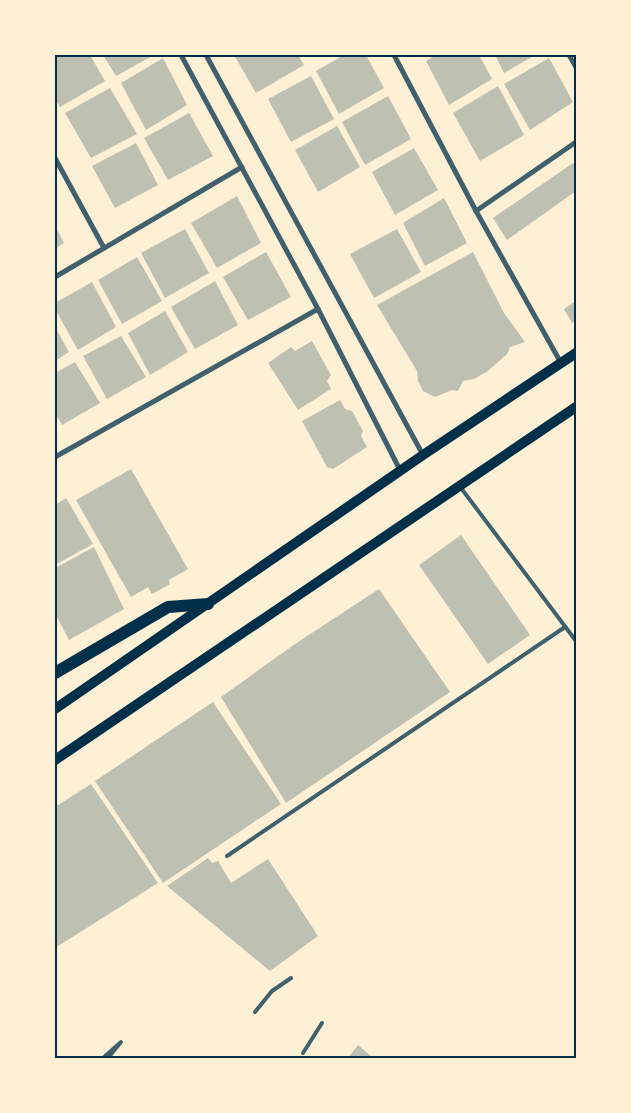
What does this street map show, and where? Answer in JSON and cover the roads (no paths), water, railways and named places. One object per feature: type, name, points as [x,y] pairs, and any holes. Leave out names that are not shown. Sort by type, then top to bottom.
[{"type":"main road","points":[[55,709],[423,455],[576,353]]},
{"type":"main road","points":[[55,760],[576,407]]},
{"type":"main road","points":[[55,673],[168,607],[208,604]]},
{"type":"street","points":[[181,55],[318,309],[400,471]]},
{"type":"street","points":[[206,55],[423,455]]},
{"type":"street","points":[[394,55],[476,212],[562,363]]},
{"type":"street","points":[[569,55],[576,66]]},
{"type":"street","points":[[476,212],[576,142]]},
{"type":"street","points":[[55,158],[104,248]]},
{"type":"street","points":[[55,277],[242,167]]},
{"type":"street","points":[[55,457],[318,309]]},
{"type":"lane","points":[[459,486],[576,641]]},
{"type":"lane","points":[[227,856],[565,627]]},
{"type":"lane","points":[[255,1012],[272,991],[291,978]]},
{"type":"lane","points":[[303,1053],[322,1023]]},
{"type":"lane","points":[[103,1058],[121,1042],[108,1058]]}]
